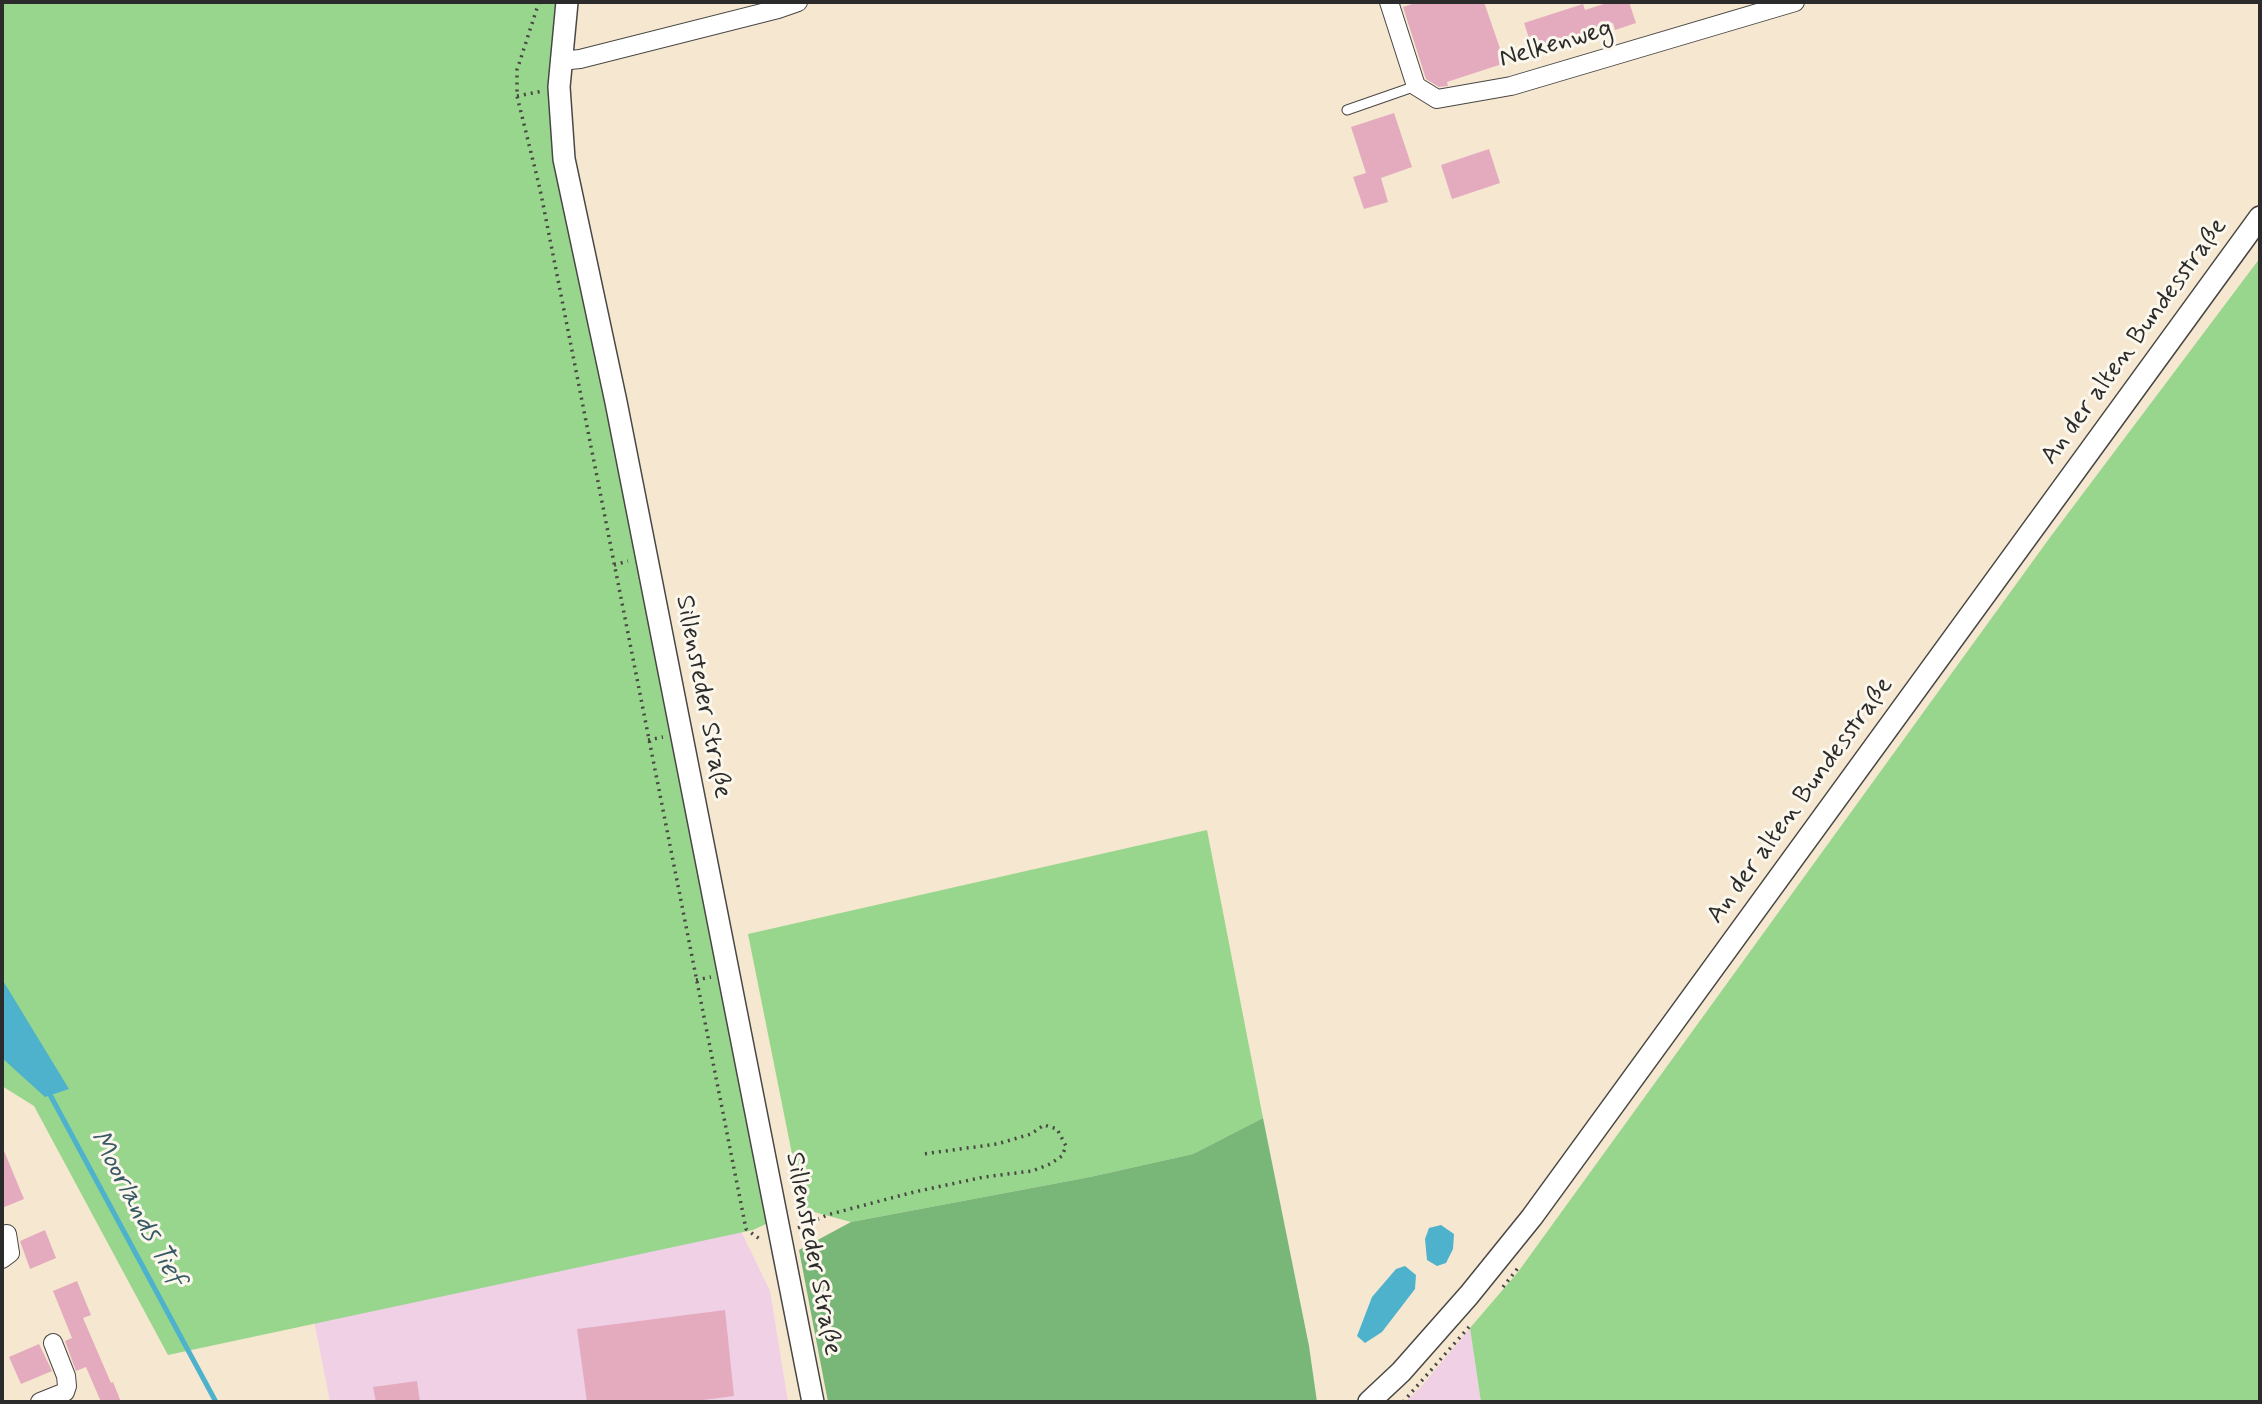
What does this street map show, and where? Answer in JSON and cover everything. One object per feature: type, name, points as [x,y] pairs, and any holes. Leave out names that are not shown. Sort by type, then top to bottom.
[{"type":"street","name":"Sillensteder Straße","points":[[567,2],[559,87],[564,159],[618,415],[772,1239],[813,1402]]},
{"type":"street","points":[[560,61],[594,55],[798,2]]},
{"type":"street","points":[[1389,2],[1416,86]]},
{"type":"street","name":"Nelkenweg","points":[[1416,86],[1437,99],[1511,86],[1796,2]]},
{"type":"street","name":"An der alten Bundesstraße","points":[[1369,1402],[1427,1343],[1532,1217],[2260,218]]},
{"type":"street","points":[[2,1259],[10,1253],[7,1234]]},
{"type":"street","points":[[40,1402],[65,1392],[67,1386],[66,1376],[53,1343]]},
{"type":"lane","points":[[1347,110],[1416,86]]},
{"type":"path","points":[[539,2],[516,71],[517,96],[540,189],[746,1229],[772,1239],[827,1215],[914,1192],[984,1177],[1032,1171],[1062,1156],[1066,1146],[1058,1129],[1044,1125],[1031,1134],[997,1144],[923,1154]]},
{"type":"shaded area","points":[[740,1229],[770,1291],[788,1402],[330,1402],[314,1321]]},
{"type":"shaded area","points":[[1470,1328],[1481,1402],[1405,1402],[1421,1387]]},
{"type":"green space","points":[[2,2],[556,2],[552,84],[610,407],[768,1223],[753,1230],[168,1355],[34,1106],[2,1086]]},
{"type":"green space","points":[[2260,258],[2260,1402],[1481,1402],[1470,1328],[1518,1272],[2051,536]]},
{"type":"green space","points":[[1207,830],[1263,1118],[1193,1154],[1090,1177],[851,1222],[803,1209],[748,934]]},
{"type":"green space","points":[[1263,1118],[1309,1346],[1317,1402],[828,1402],[799,1250],[851,1222],[1090,1177],[1193,1154]]},
{"type":"water","points":[[2,979],[69,1089],[45,1097],[2,1058]]},
{"type":"water","points":[[1441,1225],[1454,1234],[1453,1249],[1446,1263],[1437,1266],[1427,1260],[1425,1239],[1429,1228]]},
{"type":"water","points":[[1405,1266],[1416,1275],[1415,1289],[1382,1332],[1365,1343],[1357,1336],[1372,1297],[1396,1269]]},
{"type":"building","points":[[1418,2],[1484,2],[1505,63],[1447,82],[1448,86],[1439,87],[1426,79],[1403,7]]},
{"type":"building","points":[[1610,2],[1629,2],[1636,23],[1615,30],[1613,23],[1533,50],[1524,23],[1583,4],[1585,10]]},
{"type":"building","points":[[1394,113],[1412,167],[1381,178],[1388,202],[1364,209],[1353,177],[1366,173],[1351,127]]},
{"type":"building","points":[[1489,149],[1500,183],[1452,199],[1441,165]]},
{"type":"building","points":[[2,1146],[24,1199],[2,1208]]},
{"type":"building","points":[[45,1230],[56,1258],[30,1269],[20,1241]]},
{"type":"building","points":[[77,1281],[91,1315],[83,1318],[121,1402],[101,1402],[86,1367],[76,1371],[65,1341],[72,1338],[53,1291]]},
{"type":"building","points":[[725,1310],[734,1396],[687,1402],[587,1402],[577,1329]]},
{"type":"building","points":[[39,1344],[52,1371],[21,1384],[9,1357]]},
{"type":"building","points":[[417,1381],[420,1402],[376,1402],[373,1387]]},
{"type":"waterway","name":"Moorlands Tief","points":[[48,1091],[216,1402]]}]
